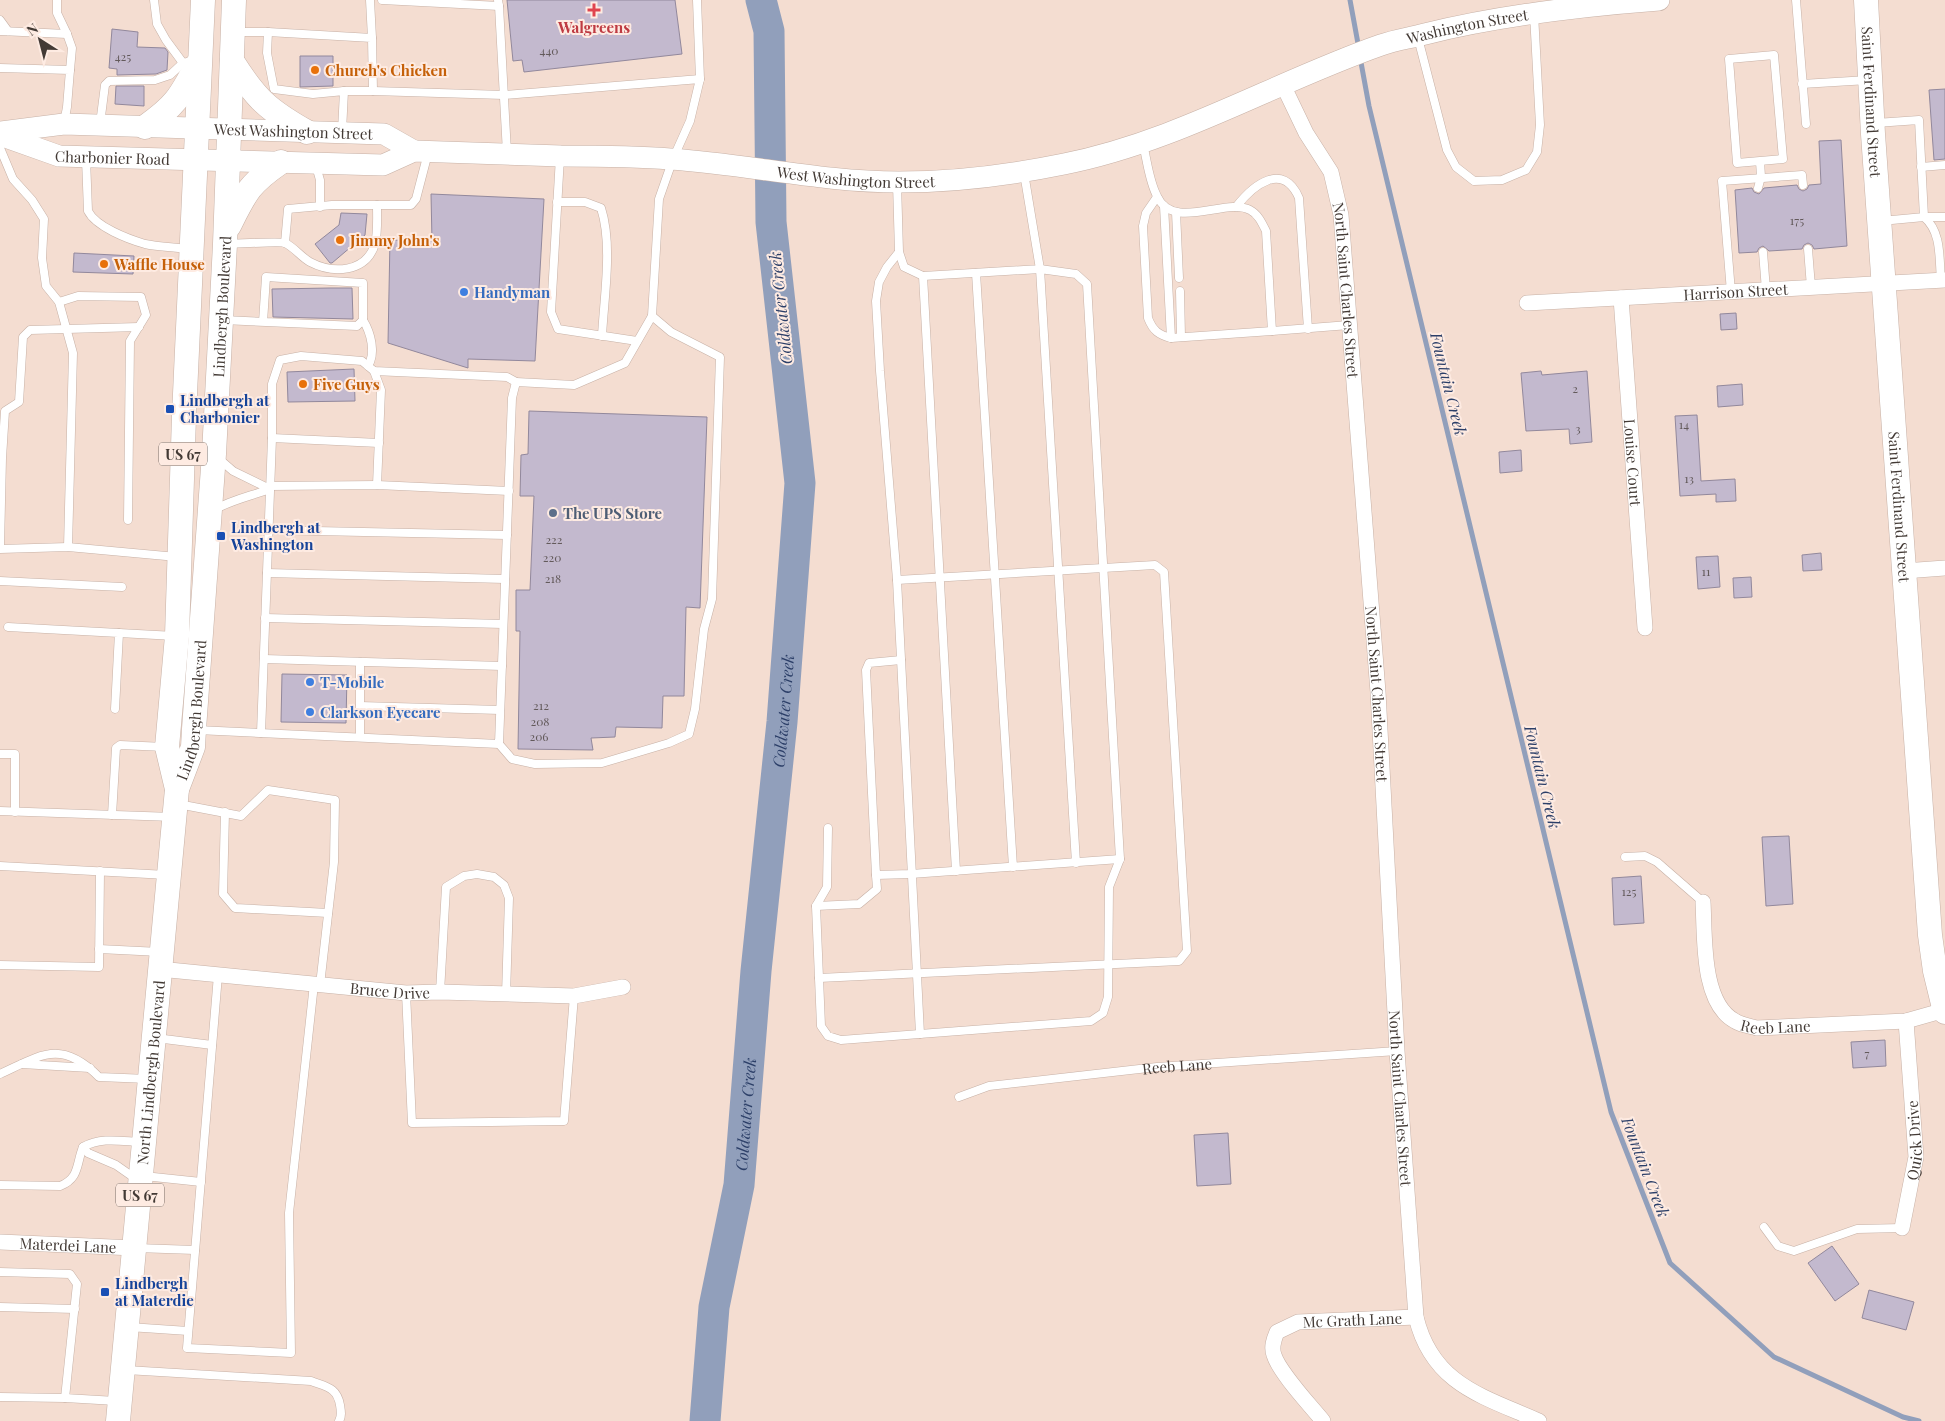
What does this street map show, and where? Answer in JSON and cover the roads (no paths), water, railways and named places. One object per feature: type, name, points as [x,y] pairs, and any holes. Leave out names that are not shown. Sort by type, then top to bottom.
[{"type":"main road","name":"Lindbergh Boulevard","points":[[176,803],[167,747],[177,636],[181,557],[184,416],[196,160],[197,128],[191,61],[203,0]]},
{"type":"main road","name":"Lindbergh Boulevard","points":[[169,875],[176,803],[192,746],[194,729],[214,454],[230,129],[234,0]]},
{"type":"main road","name":"Washington Street","points":[[1283,85],[1302,75],[1385,44],[1533,7],[1659,0]]},
{"type":"main road","name":"Saint Ferdinand Street","points":[[1866,0],[1879,221],[1930,935],[1935,971],[1945,1011]]},
{"type":"main road","points":[[145,127],[166,113],[178,99],[191,61]]},
{"type":"main road","points":[[232,61],[248,86],[262,103],[306,132]]},
{"type":"main road","name":"West Washington Street","points":[[228,161],[383,166],[421,152],[507,153],[673,159],[808,176],[897,182],[934,182],[1067,164],[1119,150],[1200,122],[1283,85]]},
{"type":"main road","name":"Charbonier Road","points":[[0,133],[64,124],[197,128]]},
{"type":"main road","name":"West Washington Street","points":[[197,128],[384,134],[421,152]]},
{"type":"main road","name":"Charbonier Road","points":[[0,133],[59,156],[228,161]]},
{"type":"main road","points":[[225,239],[248,189],[261,176],[281,162]]},
{"type":"main road","name":"North Lindbergh Boulevard","points":[[119,1414],[169,875]]},
{"type":"street","name":"North Saint Charles Street","points":[[1283,85],[1306,132],[1330,172],[1340,215],[1378,692],[1397,1051],[1416,1317],[1420,1334],[1428,1352],[1448,1375],[1474,1393],[1539,1421]]},
{"type":"street","name":"Harrison Street","points":[[1527,303],[1943,280]]},
{"type":"street","name":"Louise Court","points":[[1620,298],[1645,628]]},
{"type":"street","points":[[1904,571],[1945,568]]},
{"type":"street","name":"Reeb Lane","points":[[1703,902],[1707,974],[1716,1002],[1734,1021],[1757,1028],[1906,1021],[1945,1011]]},
{"type":"street","name":"Bruce Drive","points":[[160,960],[218,975],[406,993],[440,992],[574,996],[622,987]]},
{"type":"street","name":"Quick Drive","points":[[1902,1228],[1916,1157],[1906,1021]]},
{"type":"street","name":"Materdei Lane","points":[[0,1242],[134,1248]]},
{"type":"street","name":"Mc Grath Lane","points":[[1323,1421],[1287,1376],[1274,1354],[1273,1342],[1277,1332],[1298,1322],[1416,1317]]},
{"type":"lane","points":[[57,0],[57,13],[68,34],[72,48],[64,124]]},
{"type":"lane","points":[[100,126],[105,85],[109,81],[155,80],[170,74],[191,61],[166,40],[157,24],[154,0]]},
{"type":"lane","points":[[370,0],[373,92]]},
{"type":"lane","points":[[382,0],[498,3],[507,153]]},
{"type":"lane","points":[[371,369],[507,377],[516,382],[574,385],[625,363],[652,316],[659,199],[673,159],[690,121],[700,78],[697,0]]},
{"type":"lane","points":[[1796,0],[1806,124]]},
{"type":"lane","points":[[1417,36],[1448,150],[1456,167],[1474,181],[1502,180],[1526,170],[1537,152],[1540,125],[1533,7]]},
{"type":"lane","points":[[0,20],[4,31],[68,34]]},
{"type":"lane","points":[[233,32],[268,32],[372,38]]},
{"type":"lane","points":[[268,32],[267,53],[274,88],[313,94],[344,91],[504,95],[700,78]]},
{"type":"lane","points":[[1774,55],[1784,159],[1760,161],[1737,163],[1729,58],[1774,55]]},
{"type":"lane","points":[[0,68],[70,70]]},
{"type":"lane","points":[[1802,84],[1870,80]]},
{"type":"lane","points":[[342,133],[344,91]]},
{"type":"lane","points":[[1873,123],[1919,120],[1924,217],[1931,223],[1936,233],[1943,280]]},
{"type":"lane","points":[[1142,142],[1157,197],[1164,206],[1176,212],[1194,213],[1236,207],[1250,209],[1260,218],[1266,231],[1272,331]]},
{"type":"lane","points":[[0,148],[13,179],[32,200],[44,219],[42,258],[46,286],[59,302],[74,353],[68,547]]},
{"type":"lane","points":[[285,243],[288,209],[411,205],[416,199],[421,152]]},
{"type":"lane","points":[[560,156],[551,312],[558,329],[637,341]]},
{"type":"lane","points":[[86,157],[88,211],[99,225],[145,244],[192,249]]},
{"type":"lane","points":[[1758,188],[1761,177],[1760,161]]},
{"type":"lane","points":[[316,164],[320,180],[320,207]]},
{"type":"lane","points":[[1921,167],[1945,165]]},
{"type":"lane","points":[[1024,171],[1040,270],[1076,863]]},
{"type":"lane","points":[[1731,292],[1722,181],[1802,175],[1803,185]]},
{"type":"lane","points":[[1236,207],[1257,186],[1271,179],[1284,180],[1294,188],[1299,198],[1308,329]]},
{"type":"lane","points":[[828,828],[827,887],[816,906],[821,1026],[828,1036],[841,1040],[1091,1021],[1103,1013],[1108,997],[1109,887],[1120,859],[1086,284],[1076,274],[1040,270],[923,276],[904,267],[899,252],[897,182]]},
{"type":"lane","points":[[1157,197],[1146,213],[1143,226],[1148,318],[1152,328],[1159,335],[1181,338],[1349,325]]},
{"type":"lane","points":[[557,202],[585,202],[601,208],[605,222],[606,264],[602,336]]},
{"type":"lane","points":[[225,239],[285,243],[308,261],[321,267],[344,270],[358,266],[374,245],[377,231],[377,205]]},
{"type":"lane","points":[[1164,206],[1172,338]]},
{"type":"lane","points":[[1176,212],[1179,278]]},
{"type":"lane","points":[[1879,221],[1945,217]]},
{"type":"lane","points":[[1808,249],[1811,287]]},
{"type":"lane","points":[[899,252],[879,282],[876,301],[897,580],[920,1034]]},
{"type":"lane","points":[[1763,252],[1766,290]]},
{"type":"lane","points":[[976,273],[1013,867]]},
{"type":"lane","points":[[923,276],[956,871]]},
{"type":"lane","points":[[263,322],[266,277],[363,283],[363,320],[370,338],[373,358],[371,369]]},
{"type":"lane","points":[[1180,291],[1181,338]]},
{"type":"lane","points":[[59,302],[78,296],[141,297],[146,315],[130,341],[128,520]]},
{"type":"lane","points":[[516,382],[512,398],[499,744],[512,759],[535,764],[602,763],[669,744],[689,734],[695,709],[704,629],[712,599],[720,357],[671,332],[652,316]]},
{"type":"lane","points":[[221,320],[357,326],[363,320]]},
{"type":"lane","points":[[139,327],[30,330],[23,337],[18,402],[5,411],[0,548],[68,547],[181,557]]},
{"type":"lane","points":[[261,733],[272,438],[272,384],[280,360],[301,356],[362,361],[371,369],[381,390],[377,485]]},
{"type":"lane","points":[[272,438],[378,443]]},
{"type":"lane","points":[[214,454],[233,471],[270,487]]},
{"type":"lane","points":[[210,512],[226,503],[244,499],[270,487],[377,485],[509,491]]},
{"type":"lane","points":[[268,530],[507,535]]},
{"type":"lane","points":[[819,978],[1179,961],[1187,951],[1164,572],[1155,565],[897,580]]},
{"type":"lane","points":[[267,573],[505,579]]},
{"type":"lane","points":[[0,581],[122,587]]},
{"type":"lane","points":[[265,618],[503,624]]},
{"type":"lane","points":[[8,627],[177,636]]},
{"type":"lane","points":[[115,708],[119,633]]},
{"type":"lane","points":[[264,659],[502,666]]},
{"type":"lane","points":[[816,906],[859,904],[877,889],[866,670],[869,663],[901,660]]},
{"type":"lane","points":[[360,662],[360,738]]},
{"type":"lane","points":[[360,706],[500,710]]},
{"type":"lane","points":[[194,729],[499,744]]},
{"type":"lane","points":[[112,815],[116,748],[120,744],[167,747]]},
{"type":"lane","points":[[0,754],[15,754],[15,812]]},
{"type":"lane","points":[[0,811],[112,815],[176,803],[241,816],[268,790],[335,800],[333,871],[317,985],[290,1213],[291,1353],[187,1348],[218,975]]},
{"type":"lane","points":[[226,812],[223,894],[236,908],[328,913]]},
{"type":"lane","points":[[1625,857],[1645,856],[1657,862],[1703,902]]},
{"type":"lane","points":[[876,875],[1120,859]]},
{"type":"lane","points":[[0,866],[169,875]]},
{"type":"lane","points":[[0,965],[99,967],[100,871]]},
{"type":"lane","points":[[440,992],[446,887],[464,876],[477,874],[494,877],[504,885],[509,898],[506,995]]},
{"type":"lane","points":[[99,949],[160,960]]},
{"type":"lane","points":[[406,993],[412,1123],[564,1121],[574,996]]},
{"type":"lane","points":[[154,1038],[212,1045]]},
{"type":"lane","name":"Reeb Lane","points":[[959,1097],[989,1086],[1157,1067],[1397,1051]]},
{"type":"lane","points":[[0,1074],[42,1054],[68,1055],[84,1062],[99,1077],[151,1079]]},
{"type":"lane","points":[[21,1064],[90,1068]]},
{"type":"lane","points":[[0,1185],[60,1186],[68,1183],[74,1176],[77,1170],[78,1158],[83,1147],[91,1142],[104,1140],[145,1142]]},
{"type":"lane","points":[[83,1147],[88,1153],[116,1165],[141,1179],[201,1182]]},
{"type":"lane","points":[[1764,1227],[1778,1246],[1794,1251],[1857,1229],[1902,1228]]},
{"type":"lane","points":[[134,1248],[195,1250]]},
{"type":"lane","points":[[0,1272],[70,1274],[77,1284],[65,1398]]},
{"type":"lane","points":[[0,1307],[75,1309]]},
{"type":"lane","points":[[127,1326],[188,1331]]},
{"type":"lane","points":[[123,1370],[311,1381],[336,1392],[341,1417],[339,1421]]},
{"type":"lane","points":[[0,1397],[65,1398],[119,1414]]},
{"type":"waterway","name":"Coldwater Creek","points":[[705,1421],[714,1307],[739,1185],[756,971],[782,722],[800,483],[771,222],[769,31],[761,0]]},
{"type":"waterway","name":"Fountain Creek","points":[[1350,0],[1359,49]]},
{"type":"waterway","name":"Fountain Creek","points":[[1360,57],[1369,106],[1611,1112],[1670,1263],[1774,1357],[1903,1417],[1919,1421]]},
{"type":"place","name":"Walgreens","points":[[594,10]]},
{"type":"place","name":"Church's Chicken","points":[[315,70]]},
{"type":"place","name":"Jimmy John's","points":[[340,240]]},
{"type":"place","name":"Waffle House","points":[[104,264]]},
{"type":"place","name":"Handyman","points":[[464,292]]},
{"type":"place","name":"Five Guys","points":[[303,384]]},
{"type":"place","name":"Lindbergh at Charbonier","points":[[170,409]]},
{"type":"place","name":"The UPS Store","points":[[553,513]]},
{"type":"place","name":"Lindbergh at Washington","points":[[221,536]]},
{"type":"place","name":"T-Mobile","points":[[310,682]]},
{"type":"place","name":"Clarkson Eyecare","points":[[310,712]]},
{"type":"place","name":"Lindbergh at Materdie","points":[[105,1292]]}]
